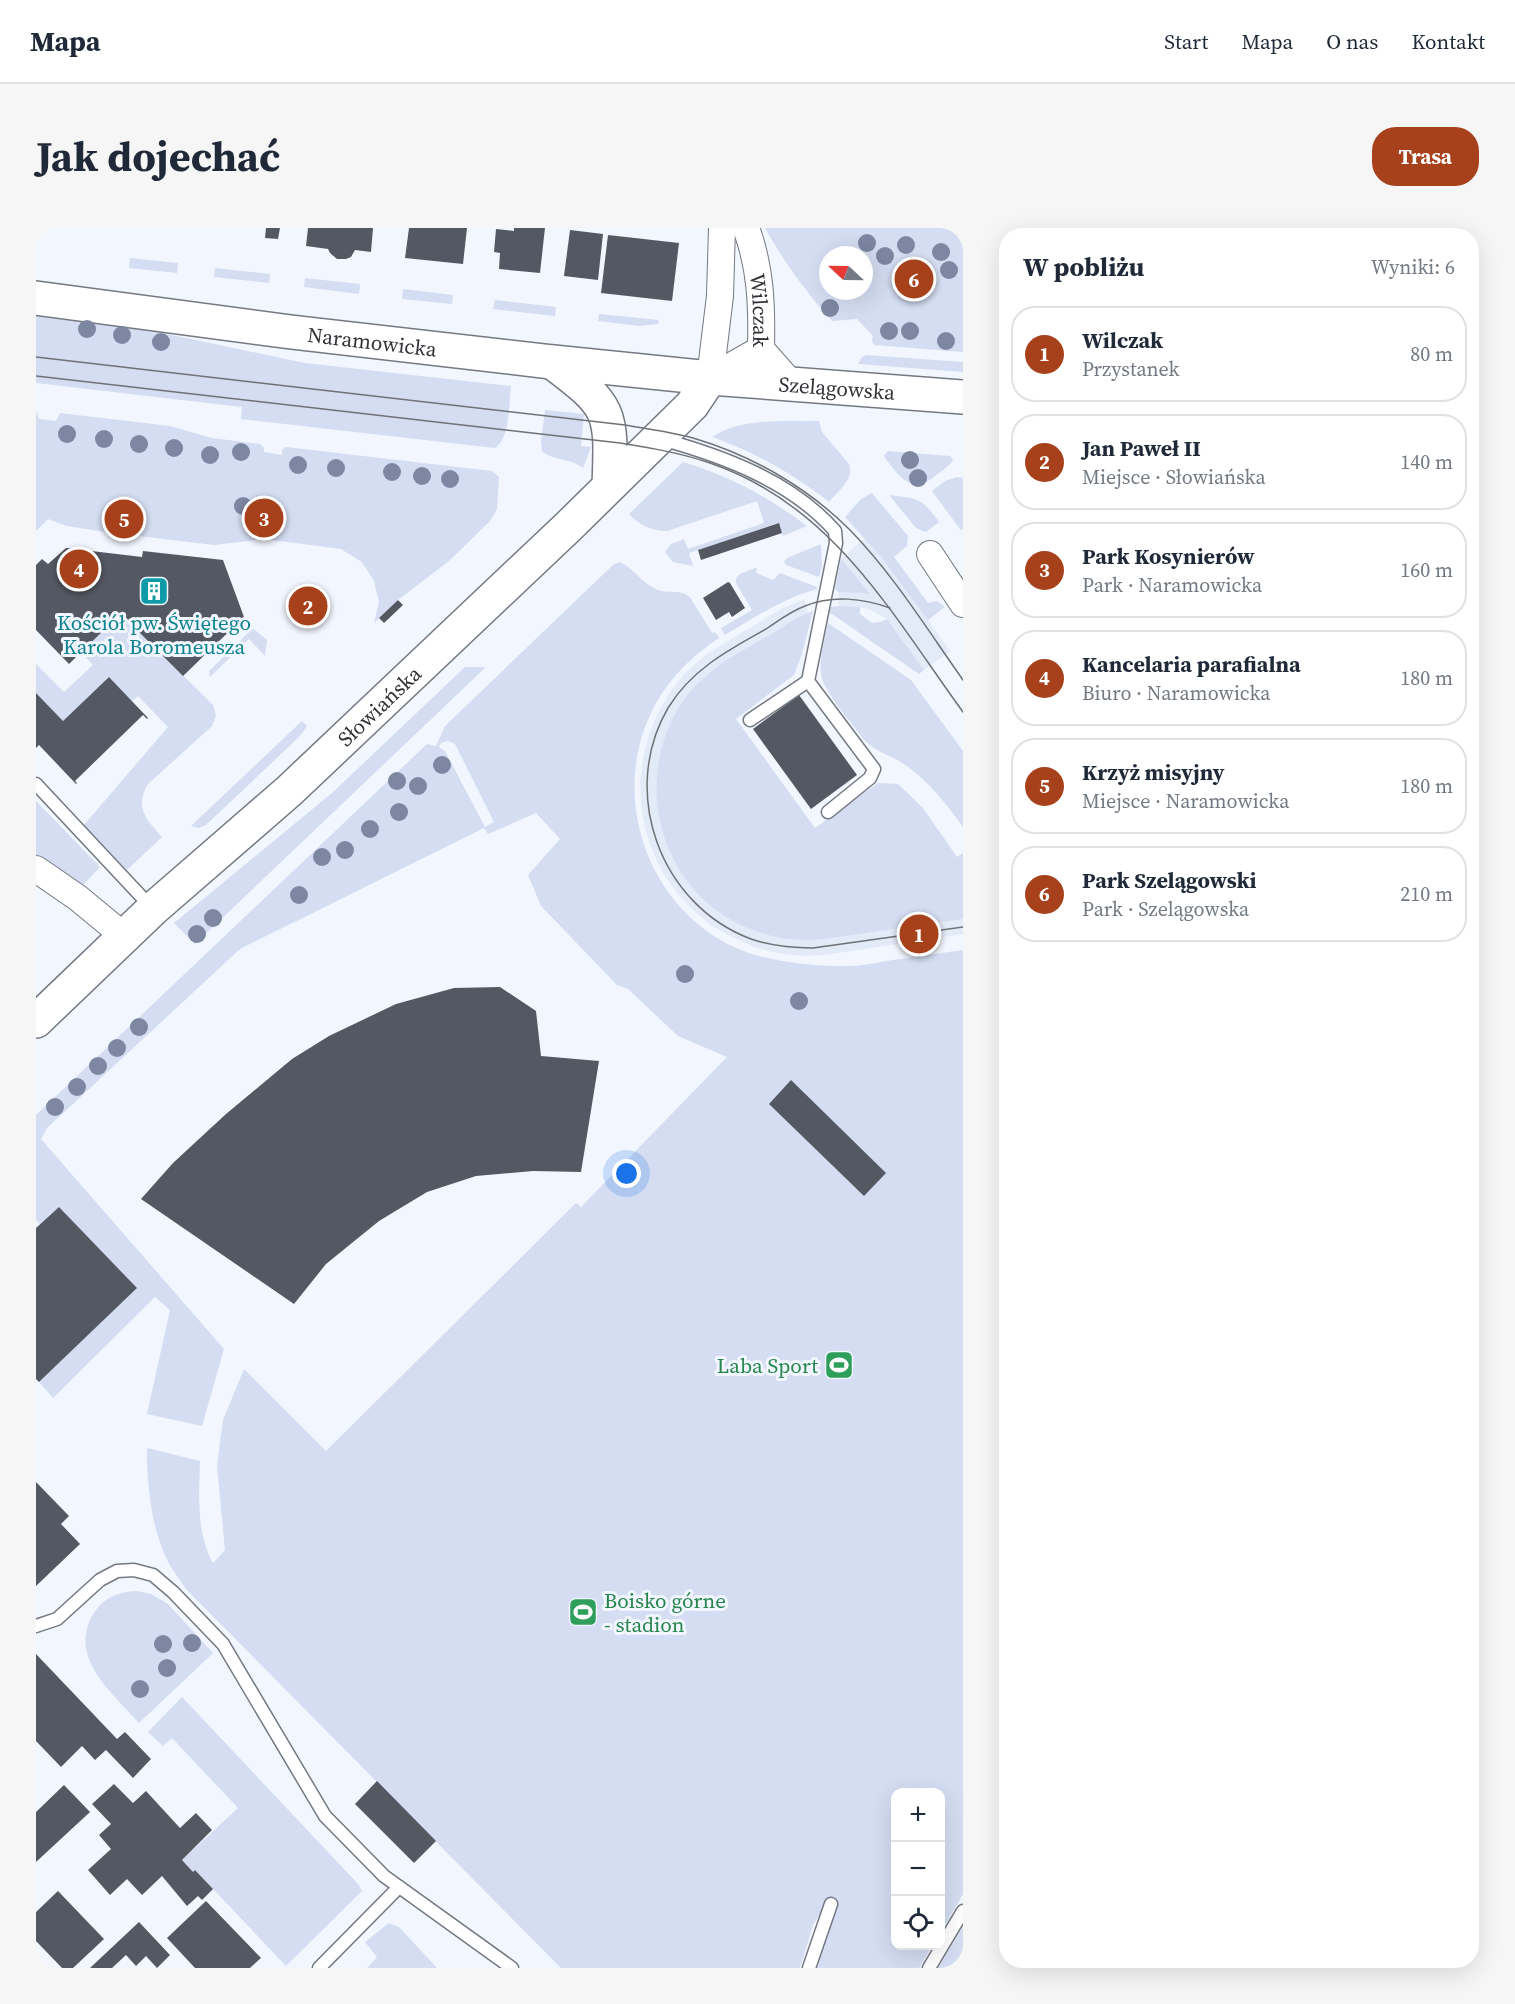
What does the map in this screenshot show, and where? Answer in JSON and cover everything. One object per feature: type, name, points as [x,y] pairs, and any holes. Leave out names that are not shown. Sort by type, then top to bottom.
[{"type":"street","name":"Wilczak","points":[[710,378],[720,296],[722,228]]},
{"type":"street","name":"Wilczak","points":[[746,228],[758,266],[762,309],[761,349],[791,383]]},
{"type":"street","name":"Naramowicka","points":[[36,298],[291,332],[710,378]]},
{"type":"street","points":[[710,378],[761,349]]},
{"type":"street","points":[[552,362],[586,388],[604,409],[611,442],[609,486]]},
{"type":"street","name":"Szelągowska","points":[[710,378],[963,397]]},
{"type":"street","name":"Słowiańska","points":[[36,1021],[153,909],[289,791],[609,486],[692,405],[710,378]]},
{"type":"street","points":[[930,554],[963,604]]},
{"type":"street","points":[[36,869],[78,898],[124,936]]},
{"type":"lane","points":[[659,438],[718,456],[761,476],[804,503],[835,531],[836,543],[808,681],[750,720]]},
{"type":"lane","points":[[808,681],[874,769],[870,778],[828,812]]},
{"type":"lane","points":[[36,784],[153,909]]},
{"type":"lane","points":[[36,1626],[57,1618],[100,1580],[117,1571],[134,1570],[153,1575],[224,1644],[325,1816],[384,1876],[512,1968]]},
{"type":"lane","points":[[319,1968],[399,1887]]},
{"type":"lane","points":[[808,1968],[831,1905]]},
{"type":"lane","points":[[929,1968],[963,1911]]},
{"type":"shaded area","points":[[765,228],[963,228],[963,352],[874,345],[873,336],[857,319],[832,321],[796,276]]},
{"type":"shaded area","points":[[130,258],[178,263],[177,273],[129,268]]},
{"type":"shaded area","points":[[215,268],[270,274],[269,283],[214,277]]},
{"type":"shaded area","points":[[305,278],[360,284],[359,294],[304,287]]},
{"type":"shaded area","points":[[403,289],[453,295],[452,304],[402,299]]},
{"type":"shaded area","points":[[495,300],[556,307],[555,316],[493,309]]},
{"type":"shaded area","points":[[599,314],[659,320],[658,324],[639,326],[598,321]]},
{"type":"shaded area","points":[[36,316],[138,328],[305,363],[511,386],[506,429],[504,437],[495,448],[241,419],[242,407],[36,383]]},
{"type":"shaded area","points":[[866,355],[963,362],[963,372],[858,364]]},
{"type":"shaded area","points":[[545,410],[584,414],[581,446],[591,447],[583,468],[542,451]]},
{"type":"shaded area","points":[[36,411],[39,419],[56,421],[60,413],[170,426],[212,438],[260,444],[264,452],[282,455],[282,450],[286,447],[492,471],[499,477],[497,509],[490,521],[449,561],[398,600],[374,623],[379,602],[374,581],[362,562],[341,549],[265,539],[214,545],[105,532],[67,526],[48,519],[36,531]]},
{"type":"shaded area","points":[[819,421],[822,432],[849,464],[850,469],[845,485],[829,502],[802,482],[773,465],[712,437],[750,423]]},
{"type":"shaded area","points":[[888,451],[950,456],[953,460],[927,482],[913,484],[901,477],[885,458],[884,455]]},
{"type":"shaded area","points":[[683,462],[748,488],[807,526],[783,536],[778,523],[689,553],[693,566],[673,562],[665,552],[671,544],[684,539],[688,549],[764,523],[757,501],[667,531],[656,530],[638,522],[629,514]]},
{"type":"shaded area","points":[[957,477],[963,478],[963,530],[932,491],[945,481]]},
{"type":"shaded area","points":[[872,493],[908,536],[907,546],[894,557],[928,603],[937,601],[945,607],[928,620],[882,558],[845,517],[861,499]]},
{"type":"shaded area","points":[[889,495],[918,501],[928,508],[939,522],[926,532],[916,528]]},
{"type":"shaded area","points":[[865,538],[898,578],[950,651],[924,670],[887,619],[860,607],[839,606],[838,592],[869,594],[841,559]]},
{"type":"shaded area","points":[[821,544],[822,567],[819,577],[786,565],[784,562],[787,558]]},
{"type":"shaded area","points":[[841,559],[870,594],[838,592],[835,588]]},
{"type":"shaded area","points":[[620,562],[658,590],[683,593],[690,597],[712,633],[715,632],[719,638],[699,653],[672,679],[658,700],[639,747],[634,784],[638,821],[648,856],[666,889],[690,917],[720,939],[755,955],[802,964],[859,966],[963,950],[963,1894],[945,1925],[945,1788],[891,1788],[891,1950],[930,1950],[919,1968],[813,1968],[830,1916],[820,1914],[813,1925],[800,1968],[561,1968],[186,1589],[162,1549],[149,1492],[147,1448],[200,1461],[201,1526],[213,1563],[225,1550],[217,1466],[223,1420],[244,1369],[326,1451],[576,1203],[581,1207],[727,1057],[678,1036],[628,989],[617,985],[541,906],[528,875],[560,839],[536,813],[488,834],[484,828],[240,949],[47,1128],[41,1139],[224,1349],[202,1426],[147,1414],[170,1310],[155,1297],[53,1398],[39,1382],[137,1288],[59,1207],[40,1224],[36,1220],[36,1115],[427,744],[436,746],[445,726],[614,564]],"holes":[[[448,741],[455,744],[494,822],[485,827],[445,751],[439,747],[441,743]]]},
{"type":"shaded area","points":[[757,568],[756,573],[773,580],[780,573],[817,587],[817,589],[781,603],[725,635],[721,628],[752,610],[736,583],[736,578]]},
{"type":"shaded area","points":[[805,599],[808,613],[730,657],[660,823],[671,856],[693,887],[709,903],[725,916],[762,933],[804,940],[825,939],[963,919],[963,934],[825,955],[801,956],[754,947],[712,926],[693,910],[663,873],[653,852],[645,829],[640,782],[649,735],[670,692],[685,673],[703,657],[783,608]]},
{"type":"shaded area","points":[[831,607],[860,607],[860,614],[872,623],[887,619],[924,670],[919,674],[829,612]]},
{"type":"shaded area","points":[[813,611],[794,675],[736,719],[815,828],[878,783],[898,784],[923,808],[957,857],[963,853],[963,919],[825,939],[778,937],[762,933],[730,919],[703,899],[682,874],[667,846],[659,814],[657,781],[662,748],[674,716],[693,689],[717,667]]},
{"type":"shaded area","points":[[108,617],[135,621],[134,627],[213,705],[216,715],[212,726],[148,784],[144,792],[142,807],[147,819],[162,837],[127,870],[84,825],[168,727],[138,696],[132,701],[109,677],[63,721],[36,693],[36,664],[64,692],[93,665],[81,652],[108,626],[104,622]]},
{"type":"shaded area","points":[[828,623],[911,680],[963,751],[963,827],[927,783],[901,762],[865,741],[827,690],[821,668]]},
{"type":"shaded area","points":[[254,629],[267,640],[265,656],[249,639],[210,677],[209,671]]},
{"type":"shaded area","points":[[465,667],[486,667],[195,944],[174,923],[332,793]]},
{"type":"shaded area","points":[[302,721],[307,726],[300,736],[206,825],[199,828],[191,826]]},
{"type":"shaded area","points":[[36,801],[100,867],[83,885],[36,855]]},
{"type":"shaded area","points":[[137,1591],[151,1594],[168,1604],[213,1653],[139,1723],[96,1673],[89,1659],[86,1645],[87,1629],[94,1613],[102,1603],[112,1596]]},
{"type":"shaded area","points":[[182,1697],[359,1885],[362,1891],[286,1966],[195,1870],[193,1872],[182,1860],[238,1808],[172,1738],[163,1746],[148,1732]]},
{"type":"shaded area","points":[[389,1923],[399,1927],[437,1968],[367,1968],[377,1957],[365,1942]]},
{"type":"shaded area","points":[[963,1927],[963,1968],[938,1968]]},
{"type":"building","points":[[266,228],[280,228],[278,239],[265,238]]},
{"type":"building","points":[[308,228],[373,228],[371,252],[355,250],[351,257],[337,259],[328,249],[306,246]]},
{"type":"building","points":[[409,228],[467,228],[463,264],[405,258]]},
{"type":"building","points":[[514,228],[545,228],[540,273],[499,269],[500,253],[494,252],[496,229],[514,231]]},
{"type":"building","points":[[570,230],[603,234],[598,280],[564,276]]},
{"type":"building","points":[[608,235],[679,243],[672,301],[601,293]]},
{"type":"building","points":[[779,523],[782,533],[701,560],[698,550]]},
{"type":"building","name":"Kościół pw. Świętego Karola Boromeusza","points":[[66,548],[142,557],[143,551],[223,560],[244,617],[183,676],[134,627],[135,621],[108,617],[104,622],[108,626],[69,664],[36,630],[36,565],[42,559],[48,564]]},
{"type":"building","points":[[728,582],[745,608],[732,617],[729,612],[716,620],[703,598]]},
{"type":"building","points":[[398,600],[403,605],[384,623],[379,618]]},
{"type":"building","points":[[109,677],[148,718],[143,715],[75,781],[76,784],[39,745],[36,748],[36,693],[63,721]]},
{"type":"building","points":[[799,695],[857,775],[811,809],[753,729]]},
{"type":"building","points":[[500,987],[536,1011],[541,1056],[599,1061],[581,1172],[533,1171],[476,1176],[427,1192],[379,1221],[326,1264],[294,1304],[141,1199],[173,1163],[226,1114],[292,1059],[329,1036],[396,1004],[454,988]]},
{"type":"building","points":[[791,1080],[886,1173],[864,1196],[769,1104]]},
{"type":"building","points":[[59,1207],[137,1288],[39,1382],[36,1379],[36,1228]]},
{"type":"building","points":[[36,1482],[69,1516],[61,1524],[80,1544],[36,1586]]},
{"type":"building","points":[[36,1654],[117,1739],[125,1732],[151,1759],[133,1778],[106,1750],[95,1760],[82,1746],[61,1767],[36,1741]]},
{"type":"building","points":[[377,1781],[436,1841],[414,1863],[355,1804]]},
{"type":"building","points":[[114,1784],[133,1803],[146,1791],[180,1828],[196,1813],[212,1830],[182,1860],[213,1889],[202,1900],[198,1896],[187,1906],[162,1876],[142,1895],[127,1879],[110,1895],[88,1870],[111,1849],[99,1835],[111,1824],[92,1804]]},
{"type":"building","points":[[64,1785],[90,1812],[36,1862],[36,1812]]},
{"type":"building","points":[[58,1891],[104,1939],[73,1968],[62,1968],[36,1941],[36,1912]]},
{"type":"building","points":[[206,1901],[261,1958],[250,1968],[195,1968],[167,1938]]},
{"type":"building","points":[[139,1922],[170,1955],[157,1968],[146,1956],[136,1966],[126,1955],[112,1968],[90,1968]]},
{"type":"tram line","points":[[36,357],[625,425],[676,434],[715,445],[757,463],[797,486],[850,530],[895,583],[963,680]]},
{"type":"tram line","points":[[36,376],[620,443],[710,463],[753,482],[791,506],[825,534],[856,566],[884,601],[963,712]]},
{"type":"tram line","points":[[890,608],[848,599],[826,600],[800,608],[724,653],[699,672],[668,708],[654,741],[648,775],[649,809],[657,842],[672,873],[693,900],[719,923],[751,939],[782,946],[813,948],[963,927]]},
{"type":"place","name":"Park Szelągowski","points":[[914,279]]},
{"type":"place","name":"Park Kosynierów","points":[[264,518]]},
{"type":"place","name":"Krzyż misyjny","points":[[124,519]]},
{"type":"place","name":"Kancelaria parafialna","points":[[79,569]]},
{"type":"place","name":"Kościół pw. Świętego Karola Boromeusza","points":[[154,591]]},
{"type":"place","name":"Jan Paweł II","points":[[308,606]]},
{"type":"place","name":"Wilczak","points":[[919,934]]},
{"type":"place","name":"Laba Sport","points":[[839,1365]]},
{"type":"place","name":"Boisko górne - stadion","points":[[583,1612]]}]
